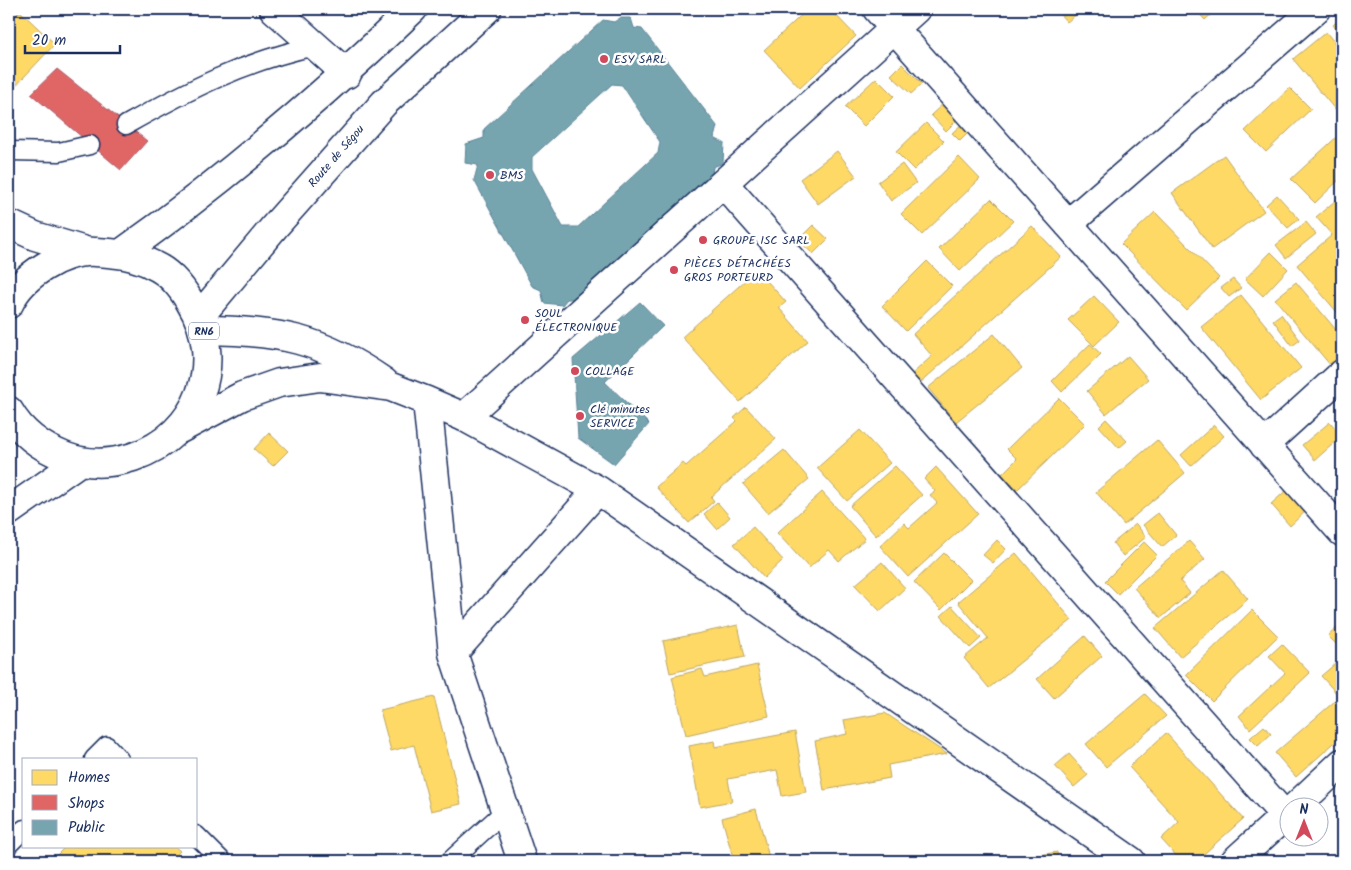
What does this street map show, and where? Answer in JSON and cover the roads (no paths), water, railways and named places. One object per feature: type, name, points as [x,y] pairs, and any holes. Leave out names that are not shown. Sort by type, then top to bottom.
[{"type":"main road","points":[[274,9],[347,74]]},
{"type":"main road","points":[[122,253],[188,206],[347,74],[413,9]]},
{"type":"main road","name":"Route de Ségou","points":[[202,324],[275,226],[384,103],[487,9]]},
{"type":"main road","points":[[464,417],[724,184],[885,18],[916,9]]},
{"type":"main road","points":[[1068,224],[1316,9]]},
{"type":"main road","points":[[885,18],[1342,532]]},
{"type":"main road","points":[[724,184],[1278,800]]},
{"type":"main road","points":[[9,224],[35,236],[84,251]]},
{"type":"main road","name":"RN6","points":[[9,304],[13,294],[45,266],[84,251],[122,253],[155,266],[181,288],[202,324],[207,365],[199,400],[180,429],[151,451],[116,463],[79,462],[44,448],[16,424],[9,411]]},
{"type":"main road","points":[[202,324],[289,336],[330,350],[367,370],[391,387]]},
{"type":"main road","points":[[1264,445],[1342,374]]},
{"type":"main road","points":[[180,429],[242,396],[279,383],[320,377],[391,387],[427,400],[464,417],[598,490],[1130,861]]},
{"type":"main road","points":[[427,400],[453,653],[522,861]]},
{"type":"main road","points":[[9,511],[79,462]]},
{"type":"main road","points":[[453,653],[598,490]]},
{"type":"main road","points":[[1304,798],[1342,763]]},
{"type":"main road","points":[[1235,861],[1278,822]]},
{"type":"lane","points":[[126,125],[175,97],[227,72],[276,54],[315,46]]},
{"type":"lane","points":[[9,150],[59,152],[90,145]]},
{"type":"lane","points":[[95,758],[107,746],[118,758]]},
{"type":"lane","points":[[450,861],[505,811]]},
{"type":"lane","points":[[9,844],[22,831]]},
{"type":"lane","points":[[198,837],[222,861]]},
{"type":"place","name":"ESY SARL","points":[[604,59]]},
{"type":"place","name":"BMS","points":[[490,175]]},
{"type":"place","name":"GROUPE ISC SARL","points":[[703,240]]},
{"type":"place","name":"PIÈCES DÉTACHÉES GROS PORTEURD","points":[[674,270]]},
{"type":"place","name":"SOUL ÉLECTRONIQUE","points":[[525,320]]},
{"type":"place","name":"COLLAGE","points":[[575,371]]},
{"type":"place","name":"Clé minutes SERVICE","points":[[580,416]]}]
